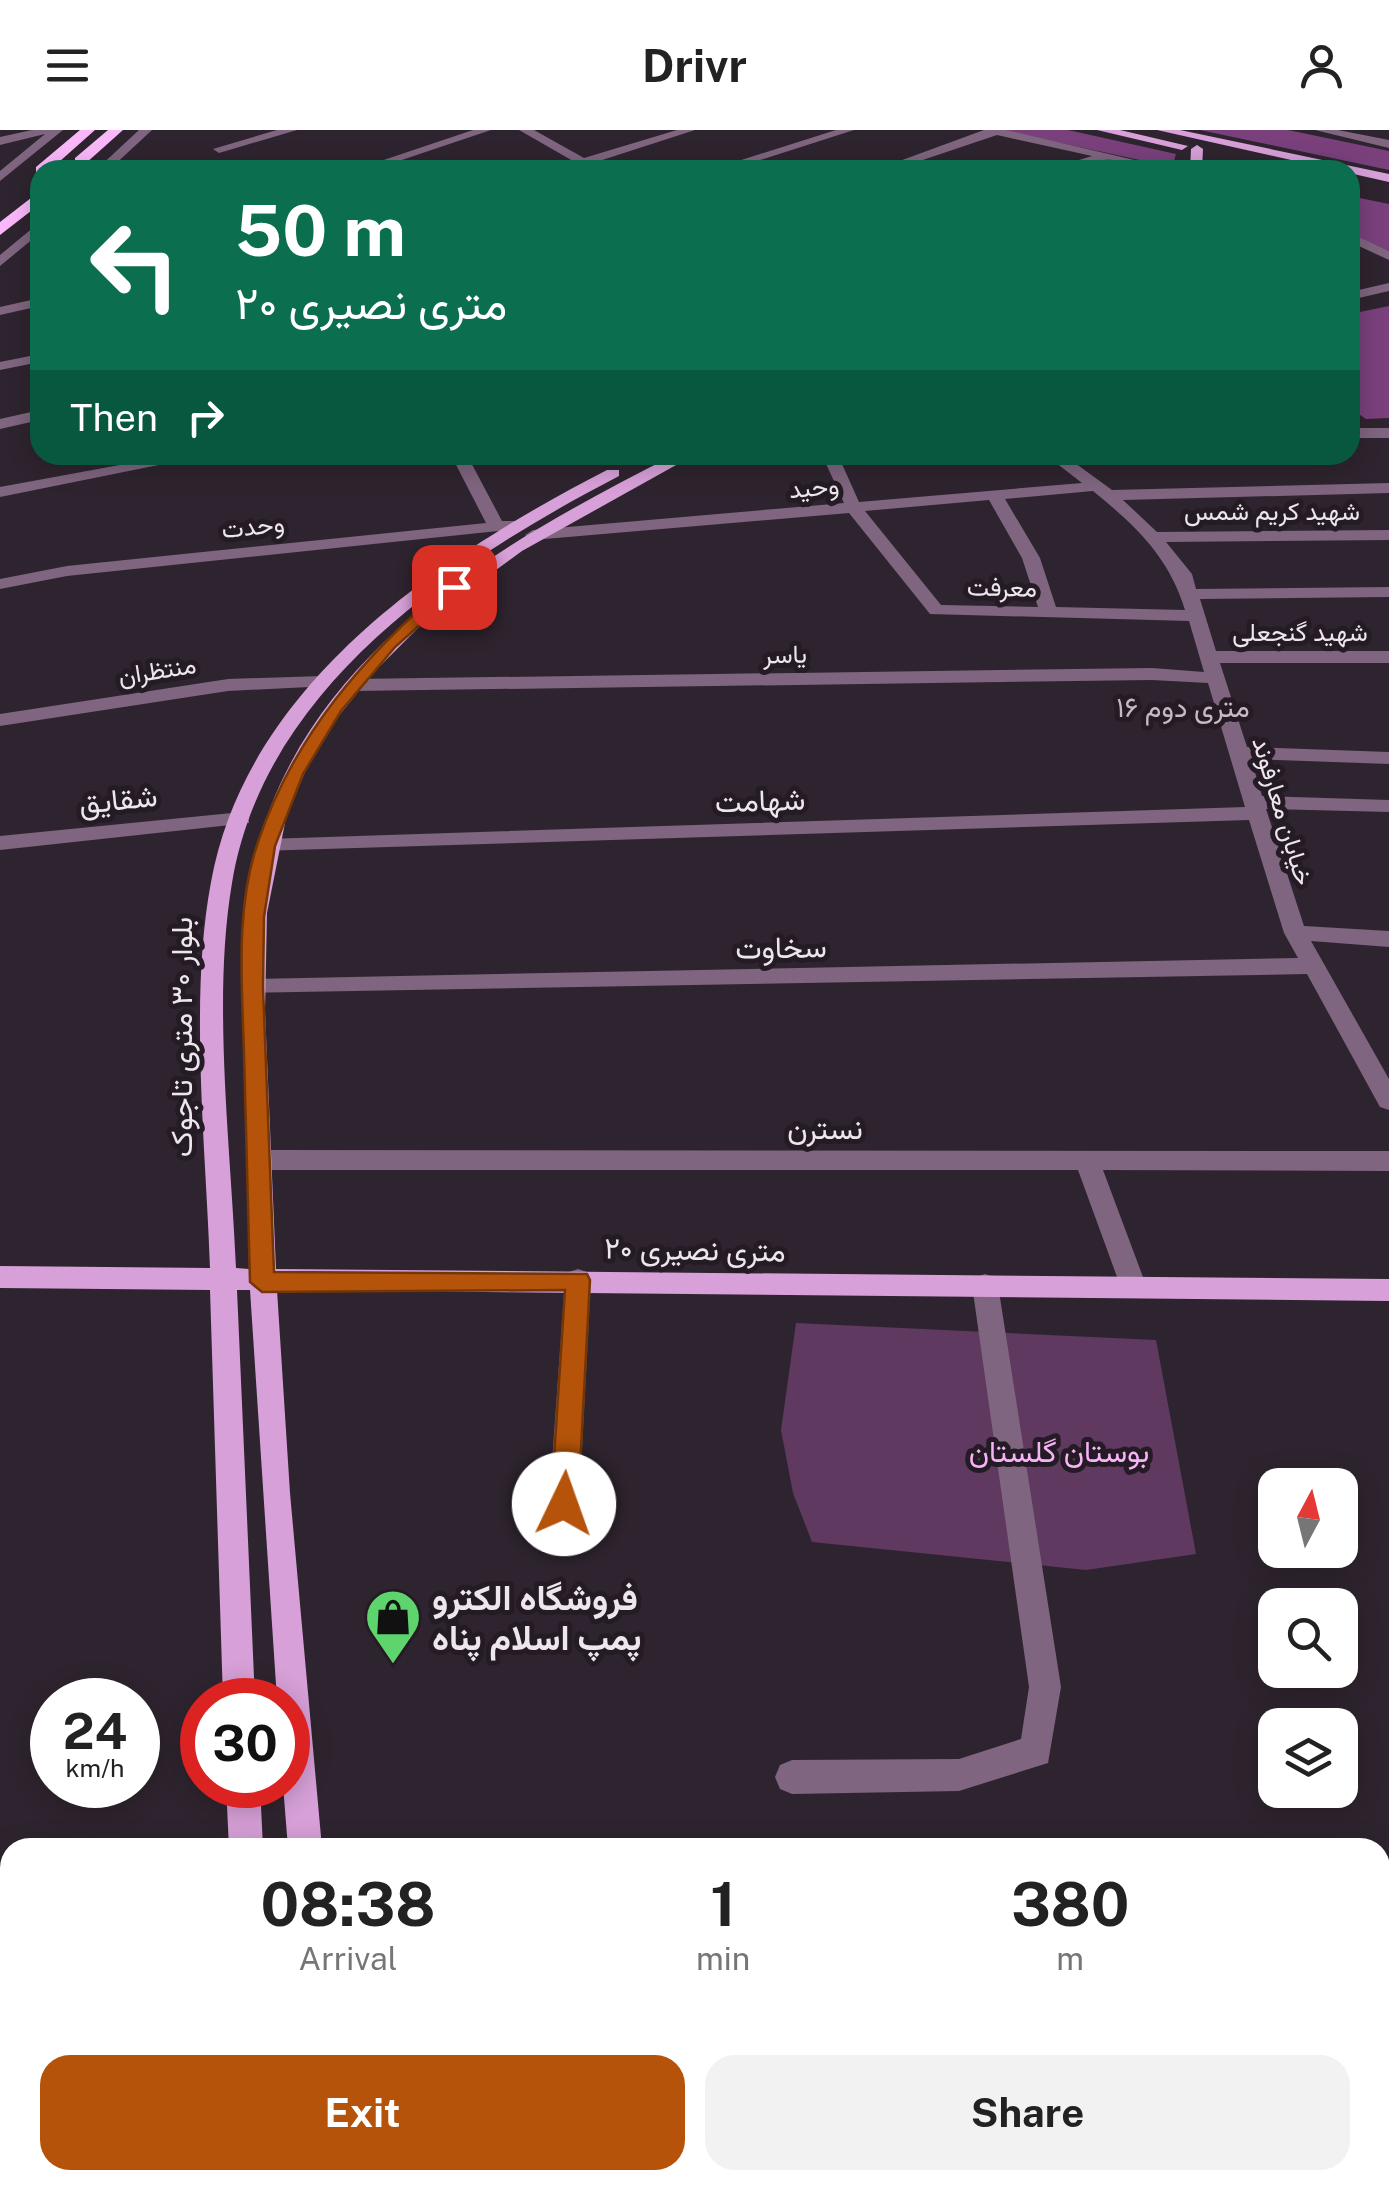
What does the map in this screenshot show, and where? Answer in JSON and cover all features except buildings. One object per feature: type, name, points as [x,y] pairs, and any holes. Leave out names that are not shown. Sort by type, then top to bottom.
[{"type":"highway","points":[[52,160],[88,130]]},
{"type":"highway","points":[[82,160],[116,130]]},
{"type":"highway","points":[[27,182],[30,179]]},
{"type":"highway","points":[[0,230],[30,204]]},
{"type":"main road","points":[[1103,130],[1248,160]]},
{"type":"main road","points":[[1163,130],[1304,160]]},
{"type":"main road","points":[[1196,160],[1197,149]]},
{"type":"main road","points":[[1360,172],[1389,178]]},
{"type":"main road","points":[[1360,184],[1389,190]]},
{"type":"main road","name":"بلوار ۳۰ متری تاجوک","points":[[238,1678],[213,1000],[216,920],[230,845],[262,770],[322,682],[362,636],[430,578],[631,465]]},
{"type":"main road","points":[[304,1838],[262,1282],[261,1160],[252,987],[254,917],[266,846],[294,774],[354,684],[389,643],[514,529],[663,465]]},
{"type":"main road","name":"۲۰ متری نصیری","points":[[0,1277],[1389,1290]]},
{"type":"main road","points":[[244,1808],[246,1838]]},
{"type":"street","points":[[0,141],[46,130]]},
{"type":"street","points":[[0,177],[57,130]]},
{"type":"street","points":[[113,160],[146,130]]},
{"type":"street","points":[[220,149],[291,130]]},
{"type":"street","points":[[391,160],[485,130]]},
{"type":"street","points":[[524,130],[578,160]]},
{"type":"street","points":[[589,160],[689,130]]},
{"type":"street","points":[[749,160],[848,130]]},
{"type":"street","points":[[1321,130],[1389,144]]},
{"type":"street","points":[[910,160],[993,131],[1125,160]]},
{"type":"street","points":[[1092,160],[1108,156]]},
{"type":"street","points":[[3,259],[30,235]]},
{"type":"street","points":[[1360,242],[1389,256]]},
{"type":"street","points":[[1360,247],[1368,246]]},
{"type":"street","points":[[3,259],[30,251]]},
{"type":"street","points":[[1360,294],[1389,287]]},
{"type":"street","points":[[0,311],[30,304]]},
{"type":"street","points":[[0,366],[30,360]]},
{"type":"street","points":[[0,424],[30,417]]},
{"type":"street","points":[[1360,433],[1389,433]]},
{"type":"street","points":[[0,492],[146,465]]},
{"type":"street","points":[[466,465],[514,529]]},
{"type":"street","name":"معرفت","points":[[835,465],[854,508],[936,610],[1197,616]]},
{"type":"street","name":"خیابان معارفوند","points":[[1068,465],[1106,491],[1155,536],[1183,574],[1295,933],[1310,966],[1378,1064],[1389,1100]]},
{"type":"street","name":"وحید","points":[[514,529],[995,496],[1389,488]]},
{"type":"street","points":[[995,496],[1031,558],[1049,613]]},
{"type":"street","name":"وحدت","points":[[0,584],[67,572],[514,529]]},
{"type":"street","name":"شهید کریم شمس","points":[[1155,536],[1389,535]]},
{"type":"street","points":[[1190,594],[1389,592]]},
{"type":"street","name":"شهید گنجعلی","points":[[1210,656],[1389,658]]},
{"type":"street","name":"یاسر","points":[[354,684],[1152,674],[1216,678]]},
{"type":"street","name":"منتظران","points":[[0,720],[228,684],[322,682]]},
{"type":"street","points":[[1239,754],[1389,758]]},
{"type":"street","name":"شهامت","points":[[266,846],[1389,806]]},
{"type":"street","name":"شقایق","points":[[0,843],[242,818]]},
{"type":"street","points":[[1295,933],[1389,938]]},
{"type":"street","name":"سخاوت","points":[[252,987],[1310,966]]},
{"type":"street","name":"نسترن","points":[[261,1160],[1389,1161]]},
{"type":"street","points":[[1087,1161],[1133,1285]]},
{"type":"street","points":[[564,1504],[578,1280]]},
{"type":"street","points":[[792,1778],[959,1775],[1036,1751],[1045,1687],[985,1284]]},
{"type":"green space","name":"بوستان گلستان","points":[[796,1323],[1156,1340],[1196,1554],[1086,1570],[812,1542],[793,1493],[781,1430]]},
{"type":"shaded area","points":[[1001,130],[1068,130],[1176,154],[1174,160],[1140,160]]},
{"type":"shaded area","points":[[1200,130],[1288,130],[1389,151],[1389,170],[1360,164],[1360,160],[1342,160]]},
{"type":"shaded area","points":[[1360,198],[1389,204],[1389,251],[1360,238]]},
{"type":"shaded area","points":[[1389,306],[1389,418],[1366,419],[1360,415],[1360,312]]},
{"type":"place","name":"فروشگاه الکترو پمپ اسلام پناه","points":[[393,1666]]},
{"type":"district","name":"۱۶ متری دوم","points":[[1183,706]]},
{"type":"route","points":[[454,587],[389,643],[334,708],[294,774],[266,846],[254,917],[252,987],[261,1160],[262,1282],[578,1280],[564,1504]]}]
